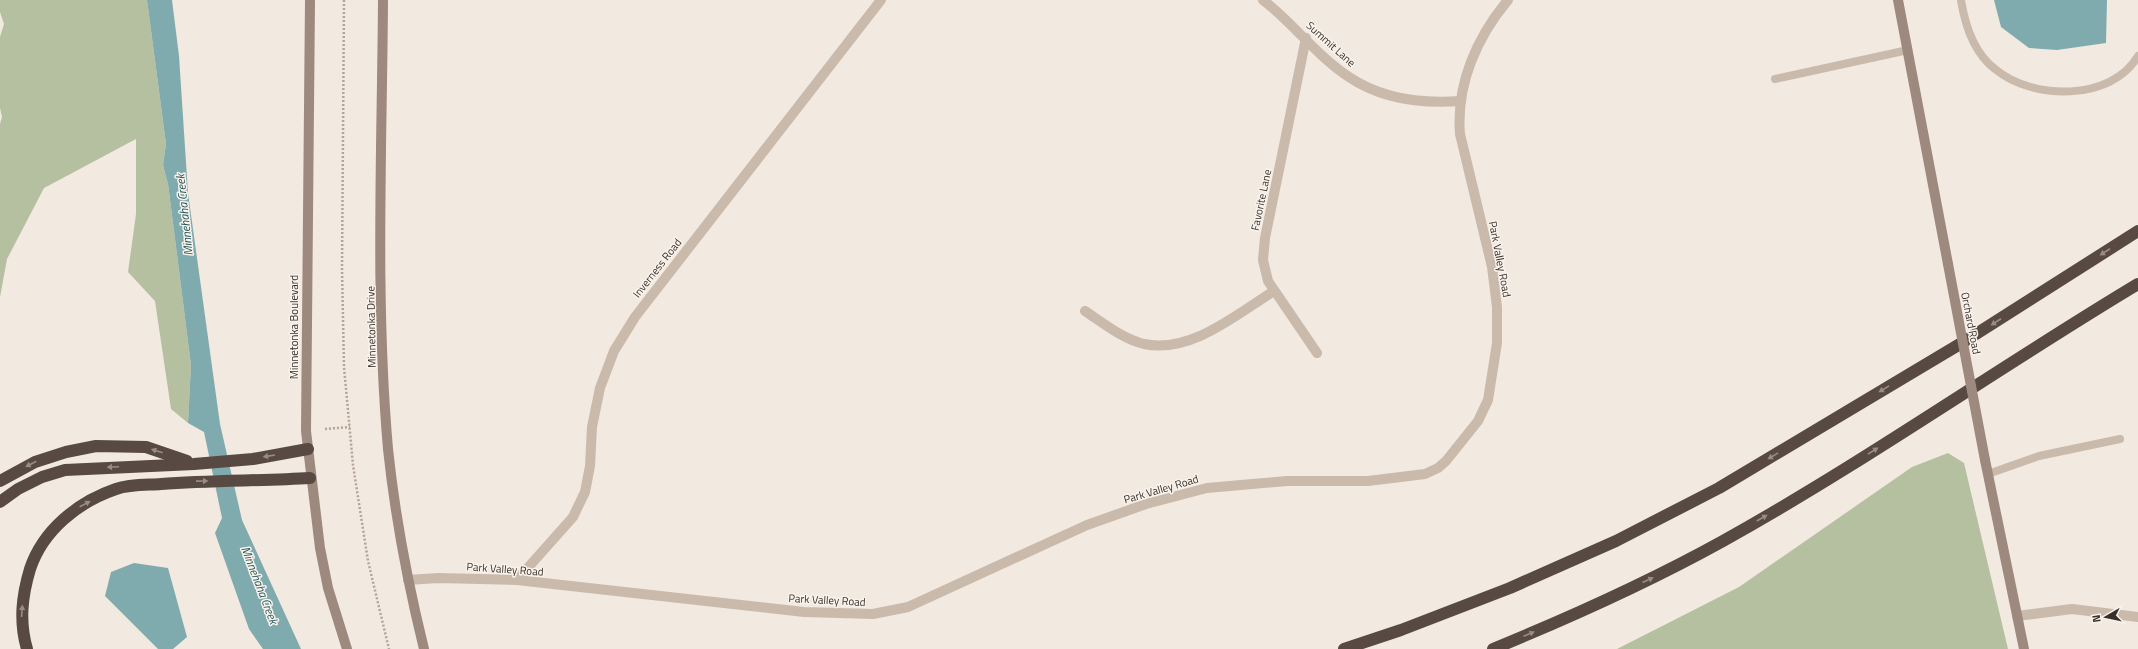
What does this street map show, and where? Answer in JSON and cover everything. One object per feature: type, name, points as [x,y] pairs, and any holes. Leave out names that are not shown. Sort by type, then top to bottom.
[{"type":"highway","points":[[1344,649],[1401,630],[1510,588],[1616,541],[1719,488],[1965,341],[2138,231]]},
{"type":"highway","points":[[1493,649],[1651,579],[1728,538],[1850,466],[2014,363],[2077,321],[2138,284]]},
{"type":"highway","points":[[0,481],[35,462],[66,452],[96,446],[146,447],[194,464]]},
{"type":"highway","points":[[0,502],[18,489],[42,477],[65,470],[194,464],[253,459],[308,449]]},
{"type":"highway","points":[[27,649],[21,615],[23,595],[35,553],[47,536],[80,506],[117,488],[190,482],[310,478]]},
{"type":"street","name":"Minnetonka Boulevard","points":[[310,0],[306,370],[308,449],[310,478],[320,548],[328,588],[347,649]]},
{"type":"street","name":"Minnetonka Drive","points":[[383,0],[381,251],[384,383],[388,450],[408,580],[424,649]]},
{"type":"street","name":"Inverness Road","points":[[517,580],[573,517],[585,492],[590,466],[592,427],[600,388],[614,352],[635,317],[881,0]]},
{"type":"street","name":"Summit Lane","points":[[1262,0],[1281,14],[1349,77],[1375,91],[1401,99],[1429,103],[1461,101]]},
{"type":"street","name":"Park Valley Road","points":[[408,580],[438,578],[517,580],[804,612],[873,614],[908,607],[1087,524],[1146,504],[1207,488],[1294,481],[1368,481],[1425,474],[1438,468],[1478,421],[1488,400],[1497,343],[1497,307],[1492,267],[1460,134],[1459,118],[1461,101],[1474,52],[1491,20],[1508,0]]},
{"type":"street","name":"Orchard Road","points":[[1898,0],[1985,460],[2024,649]]},
{"type":"street","name":"Favorite Lane","points":[[1306,38],[1265,238],[1263,260],[1268,281],[1274,292],[1317,354]]},
{"type":"street","points":[[1085,311],[1131,339],[1143,344],[1172,345],[1200,336],[1274,292]]},
{"type":"street","points":[[2017,616],[2072,610],[2138,617]]},
{"type":"lane","points":[[1961,0],[1973,43],[1994,69],[2022,86],[2052,92],[2079,90],[2110,83],[2134,63],[2138,56]]},
{"type":"lane","points":[[1775,79],[1908,50]]},
{"type":"lane","points":[[1988,474],[2040,456],[2120,439]]},
{"type":"path","points":[[344,0],[342,269],[344,367],[353,464],[368,561],[389,649]]},
{"type":"path","points":[[325,429],[350,427]]},
{"type":"green space","points":[[0,0],[147,0],[166,144],[163,165],[168,184],[191,365],[188,423],[171,409],[155,301],[128,272],[136,214],[136,139],[44,188],[7,259],[0,297],[0,124],[2,117],[0,108],[0,37],[4,24],[0,12]]},
{"type":"green space","points":[[1948,453],[1964,463],[2008,649],[1617,649],[1739,587],[1912,467]]},
{"type":"water","name":"Minnehaha Creek","points":[[147,0],[172,0],[179,56],[188,193],[220,424],[242,520],[301,649],[263,649],[249,629],[215,533],[222,518],[204,432],[188,423],[191,365],[168,184],[163,165],[166,144]]},
{"type":"water","points":[[1994,0],[2107,0],[2106,43],[2057,50],[2029,48],[2001,27]]},
{"type":"water","points":[[134,563],[168,568],[187,637],[173,649],[158,649],[105,596],[111,572]]}]
